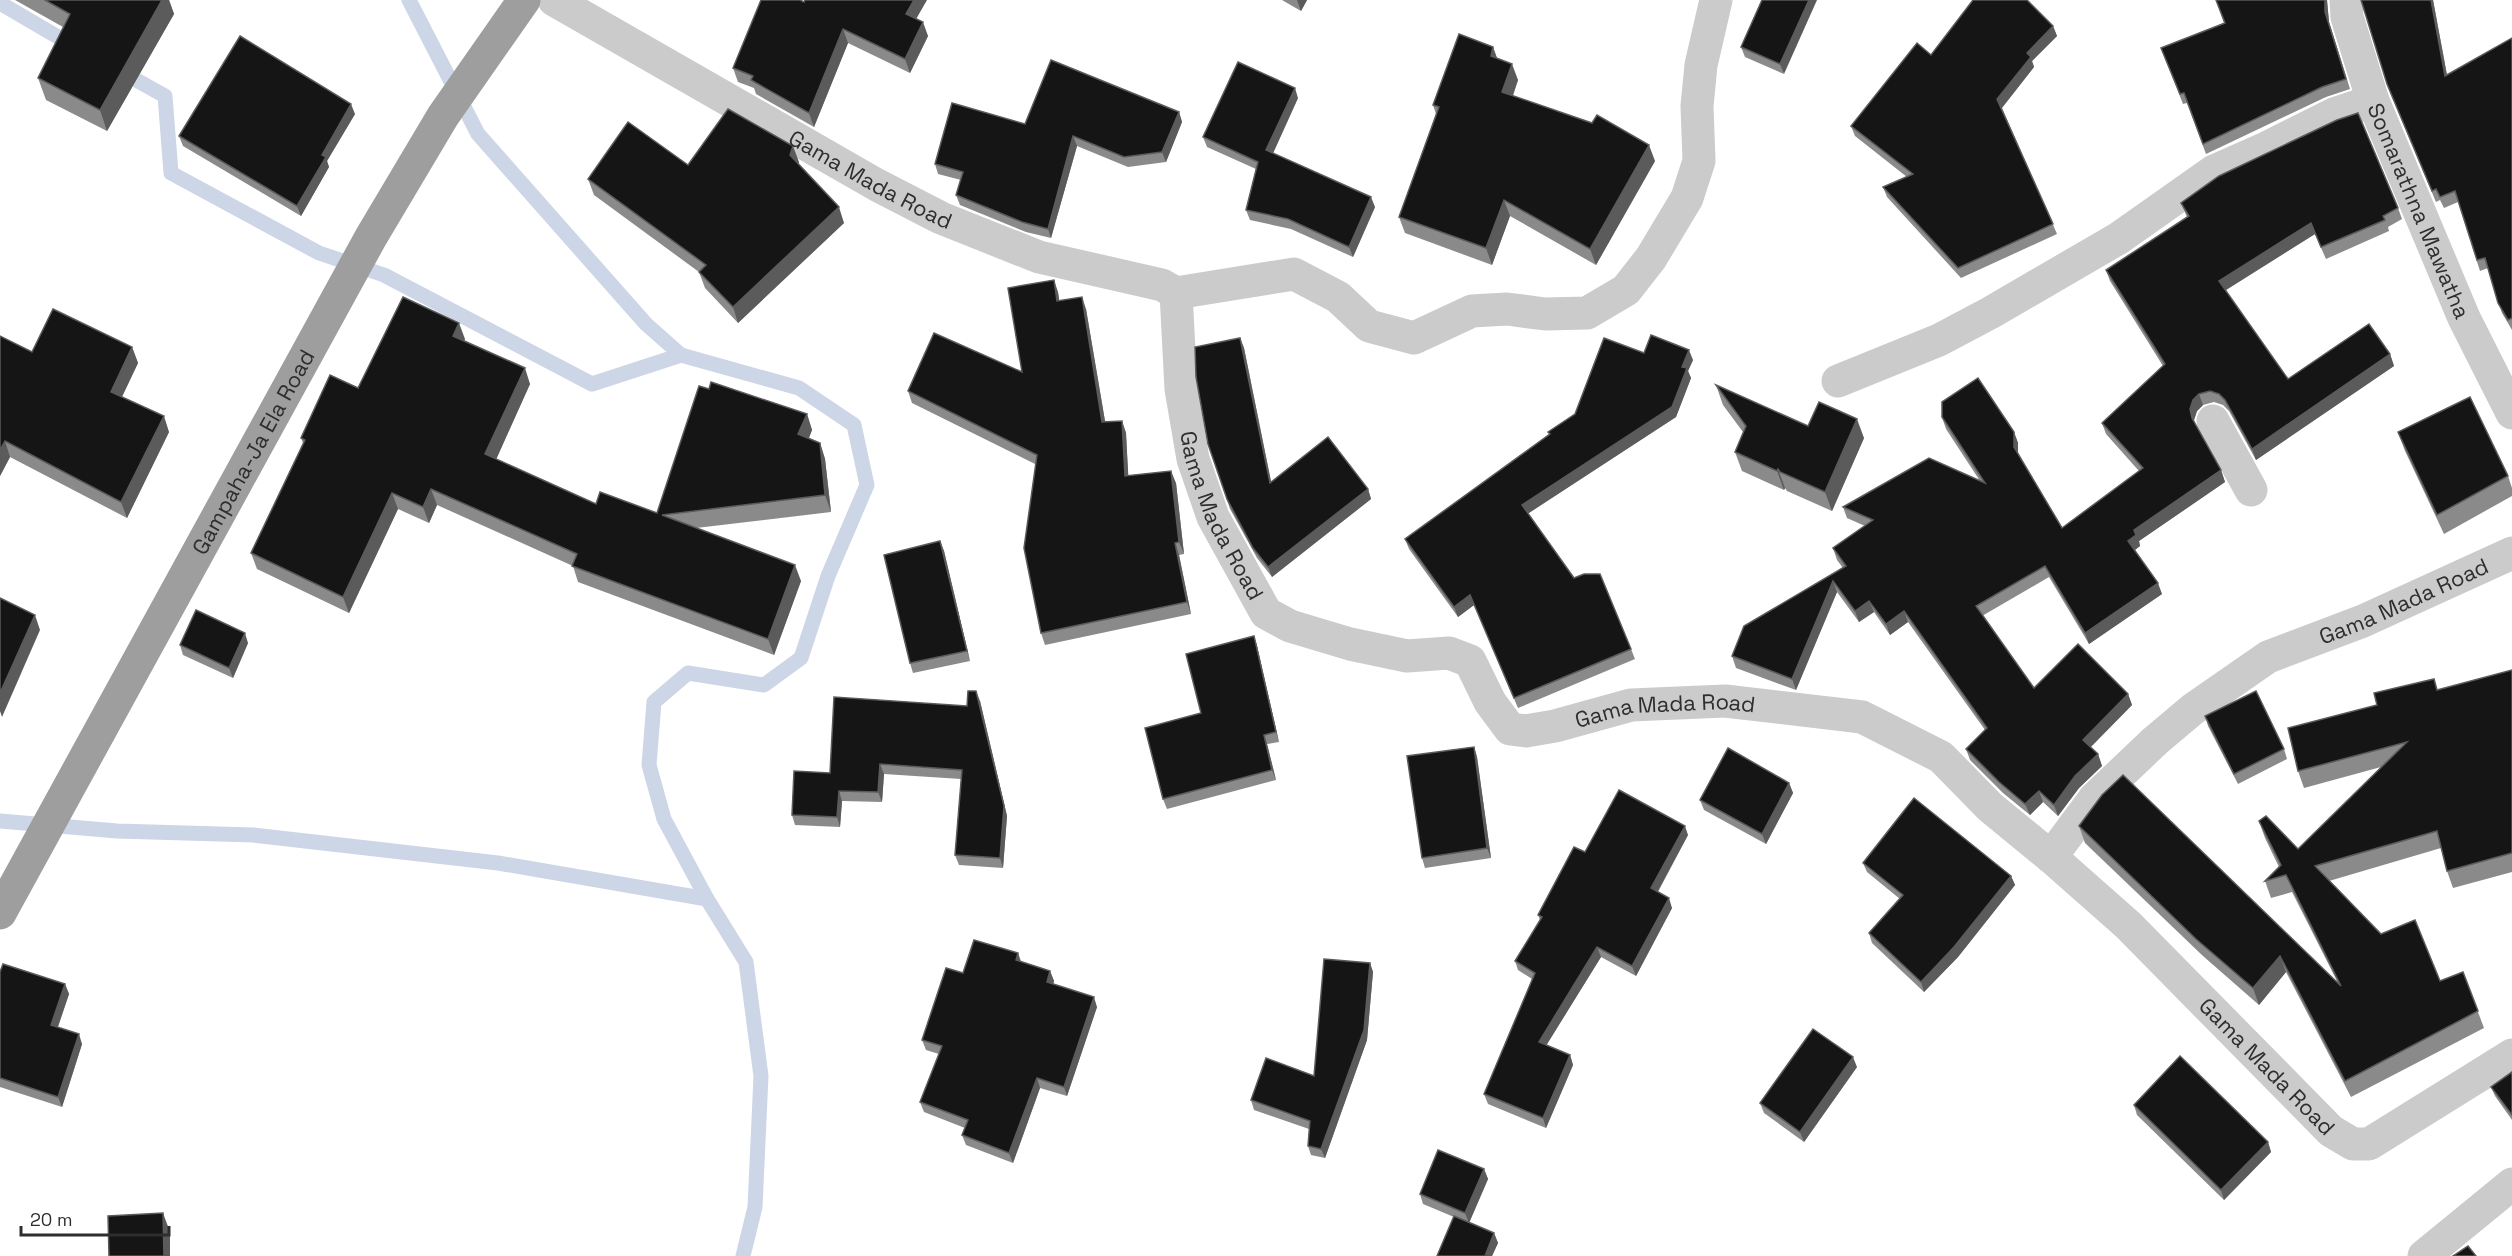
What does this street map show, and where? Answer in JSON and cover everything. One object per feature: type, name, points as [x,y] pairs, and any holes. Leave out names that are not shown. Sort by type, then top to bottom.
[{"type":"highway","name":"Gampaha-Ja Ela Road","points":[[0,913],[371,237],[443,116],[524,0]]},
{"type":"street","name":"Gama Mada Road","points":[[554,0],[877,185],[941,218],[1039,257],[1162,285],[1176,293],[1181,389],[1193,459],[1213,518],[1266,613],[1290,626],[1350,644],[1407,656],[1449,654],[1470,661],[1490,702],[1510,729],[1526,732],[1631,705],[1725,701],[1862,717],[1941,757],[1990,807],[2051,856],[2128,925],[2331,1131],[2353,1144],[2368,1144],[2512,1055]]},
{"type":"street","points":[[1176,293],[1294,274],[1338,297],[1369,326],[1414,338],[1472,311],[1507,309],[1545,314],[1587,313],[1626,290],[1651,258],[1687,198],[1699,162],[1700,138],[1697,106],[1701,65],[1716,0]]},
{"type":"street","name":"Somarathna Mawatha","points":[[2346,0],[2347,17],[2373,101],[2464,318],[2512,413]]},
{"type":"street","points":[[1838,381],[1939,340],[1990,313],[2119,237],[2214,171],[2334,114],[2373,101]]},
{"type":"street","points":[[2213,421],[2251,490]]},
{"type":"street","name":"Gama Mada Road","points":[[2051,856],[2094,799],[2155,741],[2193,709],[2268,657],[2363,621],[2512,554]]},
{"type":"street","points":[[2424,1256],[2512,1184]]},
{"type":"building","points":[[45,0],[162,0],[100,110],[38,78],[70,14]]},
{"type":"building","points":[[761,0],[800,0],[804,2],[805,0],[914,0],[906,14],[923,22],[905,59],[843,29],[809,113],[751,80],[753,76],[733,68]]},
{"type":"building","points":[[1762,0],[1809,0],[1780,64],[1741,47]]},
{"type":"building","points":[[1973,0],[2027,0],[2053,26],[2027,53],[2031,57],[1997,99],[2053,224],[1958,268],[1883,187],[1913,174],[1851,126],[1917,43],[1931,55]]},
{"type":"building","points":[[2216,0],[2325,0],[2325,12],[2346,79],[2322,87],[2203,144],[2184,93],[2180,94],[2161,48],[2225,23]]},
{"type":"building","points":[[2361,0],[2431,0],[2445,76],[2512,38],[2512,318],[2508,320],[2498,303],[2485,258],[2477,260],[2455,191],[2440,197],[2436,189],[2432,191],[2387,84]]},
{"type":"building","points":[[1459,34],[1493,47],[1491,56],[1512,64],[1502,92],[1592,123],[1597,115],[1649,145],[1590,249],[1504,200],[1486,248],[1399,217],[1439,107],[1433,105]]},
{"type":"building","points":[[240,36],[351,104],[322,155],[326,157],[297,206],[179,136]]},
{"type":"building","points":[[1051,60],[1179,112],[1162,152],[1124,157],[1073,136],[1048,229],[1022,222],[956,195],[963,172],[935,164],[952,103],[1025,124]]},
{"type":"building","points":[[1238,62],[1295,88],[1266,150],[1371,197],[1349,247],[1288,219],[1246,210],[1258,162],[1203,137]]},
{"type":"building","points":[[728,109],[793,146],[790,155],[839,207],[733,307],[699,272],[706,265],[588,179],[628,122],[688,165]]},
{"type":"building","points":[[2358,113],[2398,208],[2383,216],[2385,220],[2321,247],[2311,223],[2219,281],[2288,379],[2369,324],[2390,354],[2252,449],[2225,400],[2219,394],[2210,391],[2199,394],[2193,400],[2190,409],[2192,418],[2221,470],[2134,530],[2136,535],[2128,541],[2158,583],[2085,633],[2045,566],[1976,606],[2034,688],[2078,644],[2128,694],[2083,740],[2098,754],[2075,776],[2054,805],[2039,791],[2025,804],[1966,749],[1987,728],[1904,611],[1886,624],[1869,601],[1855,611],[1833,581],[1792,679],[1732,656],[1744,626],[1846,566],[1833,548],[1873,520],[1843,507],[1929,458],[1985,483],[1942,417],[1942,402],[1978,378],[2014,432],[2014,447],[2062,528],[2143,468],[2102,423],[2165,364],[2106,270],[2189,216],[2181,203],[2219,176],[2337,120]]},
{"type":"building","points":[[1054,280],[1057,301],[1082,297],[1102,422],[1122,421],[1125,476],[1171,471],[1179,542],[1175,543],[1187,602],[1041,633],[1024,548],[1037,455],[908,391],[934,333],[1022,372],[1008,288]]},
{"type":"building","points":[[403,297],[459,323],[453,336],[525,368],[485,454],[596,504],[600,492],[657,513],[699,386],[709,389],[711,382],[807,414],[798,434],[820,443],[825,495],[662,515],[795,565],[768,639],[572,566],[577,554],[431,489],[423,507],[392,493],[343,597],[251,553],[305,440],[301,438],[330,375],[358,388]]},
{"type":"building","points":[[53,309],[132,347],[111,392],[164,416],[121,502],[5,441],[0,450],[0,336],[32,352]]},
{"type":"building","points":[[1651,335],[1689,350],[1682,367],[1687,368],[1672,407],[1522,505],[1574,578],[1584,574],[1600,574],[1631,649],[1514,698],[1470,595],[1454,607],[1405,539],[1575,414],[1604,338],[1644,353]]},
{"type":"building","points":[[1240,338],[1270,483],[1328,437],[1368,489],[1268,567],[1253,548],[1227,499],[1208,444],[1196,377],[1195,347]]},
{"type":"building","points":[[1716,385],[1808,426],[1819,402],[1857,419],[1825,492],[1780,472],[1778,469],[1777,471],[1735,452],[1746,426]]},
{"type":"building","points":[[2470,397],[2508,476],[2437,515],[2398,432]]},
{"type":"building","points":[[940,541],[967,651],[910,663],[884,555]]},
{"type":"building","points":[[0,598],[35,615],[0,693]]},
{"type":"building","points":[[196,610],[245,633],[229,668],[180,645]]},
{"type":"building","points":[[1254,636],[1276,732],[1264,735],[1272,770],[1163,799],[1145,728],[1201,713],[1186,654]]},
{"type":"building","points":[[2512,670],[2512,853],[2447,871],[2437,831],[2315,866],[2381,934],[2415,920],[2440,981],[2463,972],[2478,1011],[2345,1081],[2280,956],[2253,988],[2196,939],[2079,826],[2102,795],[2123,775],[2341,986],[2286,875],[2265,881],[2281,865],[2259,821],[2266,816],[2298,849],[2407,742],[2298,771],[2288,728],[2377,705],[2374,693],[2434,679],[2437,690]]},
{"type":"building","points":[[968,691],[976,691],[1004,806],[1000,858],[955,855],[962,770],[880,764],[878,792],[839,791],[837,817],[792,815],[794,771],[830,773],[834,697],[967,706]]},
{"type":"building","points":[[2256,691],[2284,749],[2234,774],[2205,716]]},
{"type":"building","points":[[1474,747],[1487,848],[1422,858],[1407,756]]},
{"type":"building","points":[[1728,748],[1789,783],[1762,834],[1700,800]]},
{"type":"building","points":[[1619,790],[1685,826],[1651,888],[1669,898],[1632,966],[1597,947],[1539,1042],[1570,1055],[1543,1118],[1484,1094],[1535,973],[1515,961],[1542,917],[1538,915],[1574,847],[1585,852]]},
{"type":"building","points":[[1914,798],[2011,876],[1954,947],[1921,982],[1869,933],[1903,895],[1863,863]]},
{"type":"building","points":[[974,940],[1018,953],[1016,960],[1050,971],[1047,982],[1094,997],[1064,1087],[1037,1078],[1009,1153],[962,1135],[968,1120],[920,1102],[942,1046],[922,1040],[946,968],[963,973]]},
{"type":"building","points":[[1324,959],[1370,963],[1364,1030],[1321,1149],[1308,1146],[1310,1121],[1251,1100],[1266,1058],[1314,1076]]},
{"type":"building","points":[[3,964],[65,984],[51,1025],[79,1034],[58,1097],[0,1078],[0,972]]},
{"type":"building","points":[[1813,1029],[1853,1057],[1800,1132],[1760,1103]]},
{"type":"building","points":[[2180,1056],[2268,1142],[2221,1190],[2134,1105]]},
{"type":"building","points":[[2512,1072],[2512,1115],[2491,1087]]},
{"type":"building","points":[[1438,1150],[1484,1169],[1465,1213],[1420,1194]]},
{"type":"building","points":[[163,1213],[164,1256],[109,1256],[108,1216]]},
{"type":"building","points":[[1454,1216],[1494,1233],[1485,1256],[1437,1256]]},
{"type":"building","points":[[2468,1246],[2476,1256],[2453,1256]]},
{"type":"waterway","points":[[409,0],[478,134],[646,324],[681,355],[799,388],[854,425],[867,485],[828,576],[801,658],[764,685],[688,673],[654,702],[649,765],[664,819],[707,899],[746,962],[761,1076],[755,1207],[743,1256]]},
{"type":"waterway","points":[[0,3],[75,47]]},
{"type":"waterway","points":[[120,71],[165,96],[171,173],[319,253],[384,275],[592,384],[681,355]]},
{"type":"waterway","points":[[0,821],[117,831],[253,835],[498,863],[707,899]]}]
